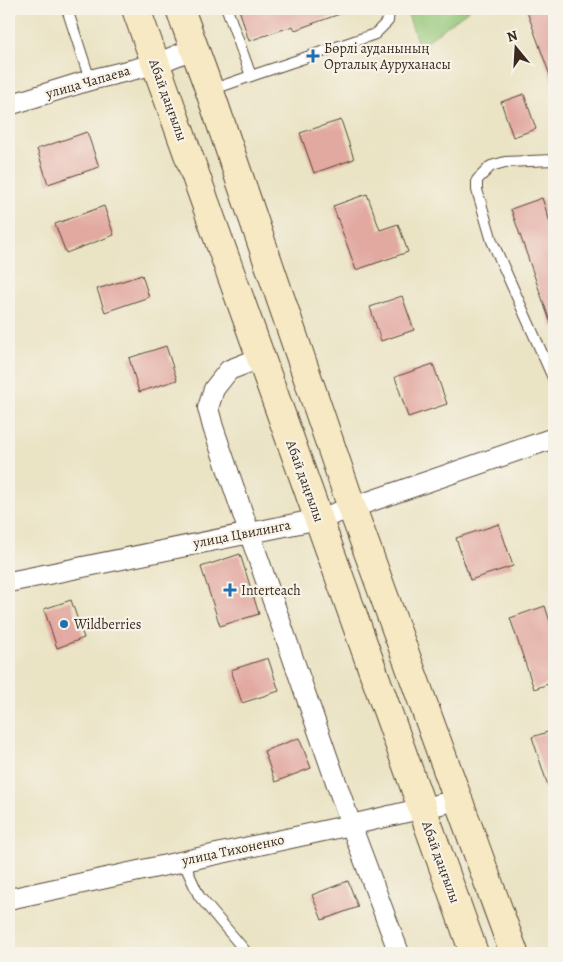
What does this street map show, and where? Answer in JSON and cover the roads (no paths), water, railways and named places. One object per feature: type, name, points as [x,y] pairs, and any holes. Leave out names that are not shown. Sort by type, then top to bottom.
[{"type":"street","name":"Абай даңғылы","points":[[136,9],[474,953]]},
{"type":"street","points":[[180,9],[210,90],[352,508],[514,953]]},
{"type":"street","name":"улица Чапаева","points":[[9,105],[90,80],[156,64],[195,48]]},
{"type":"street","points":[[260,358],[228,370],[214,389],[208,408],[351,825],[399,953]]},
{"type":"street","name":"улица Цвилинга","points":[[9,582],[319,519],[554,438]]},
{"type":"street","name":"улица Тихоненко","points":[[9,899],[458,800]]},
{"type":"lane","points":[[67,9],[90,80]]},
{"type":"lane","points":[[228,9],[251,76]]},
{"type":"lane","points":[[210,90],[375,34],[388,21],[390,9]]},
{"type":"lane","points":[[554,160],[505,162],[491,166],[477,180],[477,190],[492,241],[554,380]]},
{"type":"lane","points":[[183,861],[199,896],[247,953]]},
{"type":"place","name":"Бөрлі ауданының Орталық Ауруханасы","points":[[313,56]]},
{"type":"place","name":"Interteach","points":[[230,590]]},
{"type":"place","name":"Wildberries","points":[[64,624]]}]
